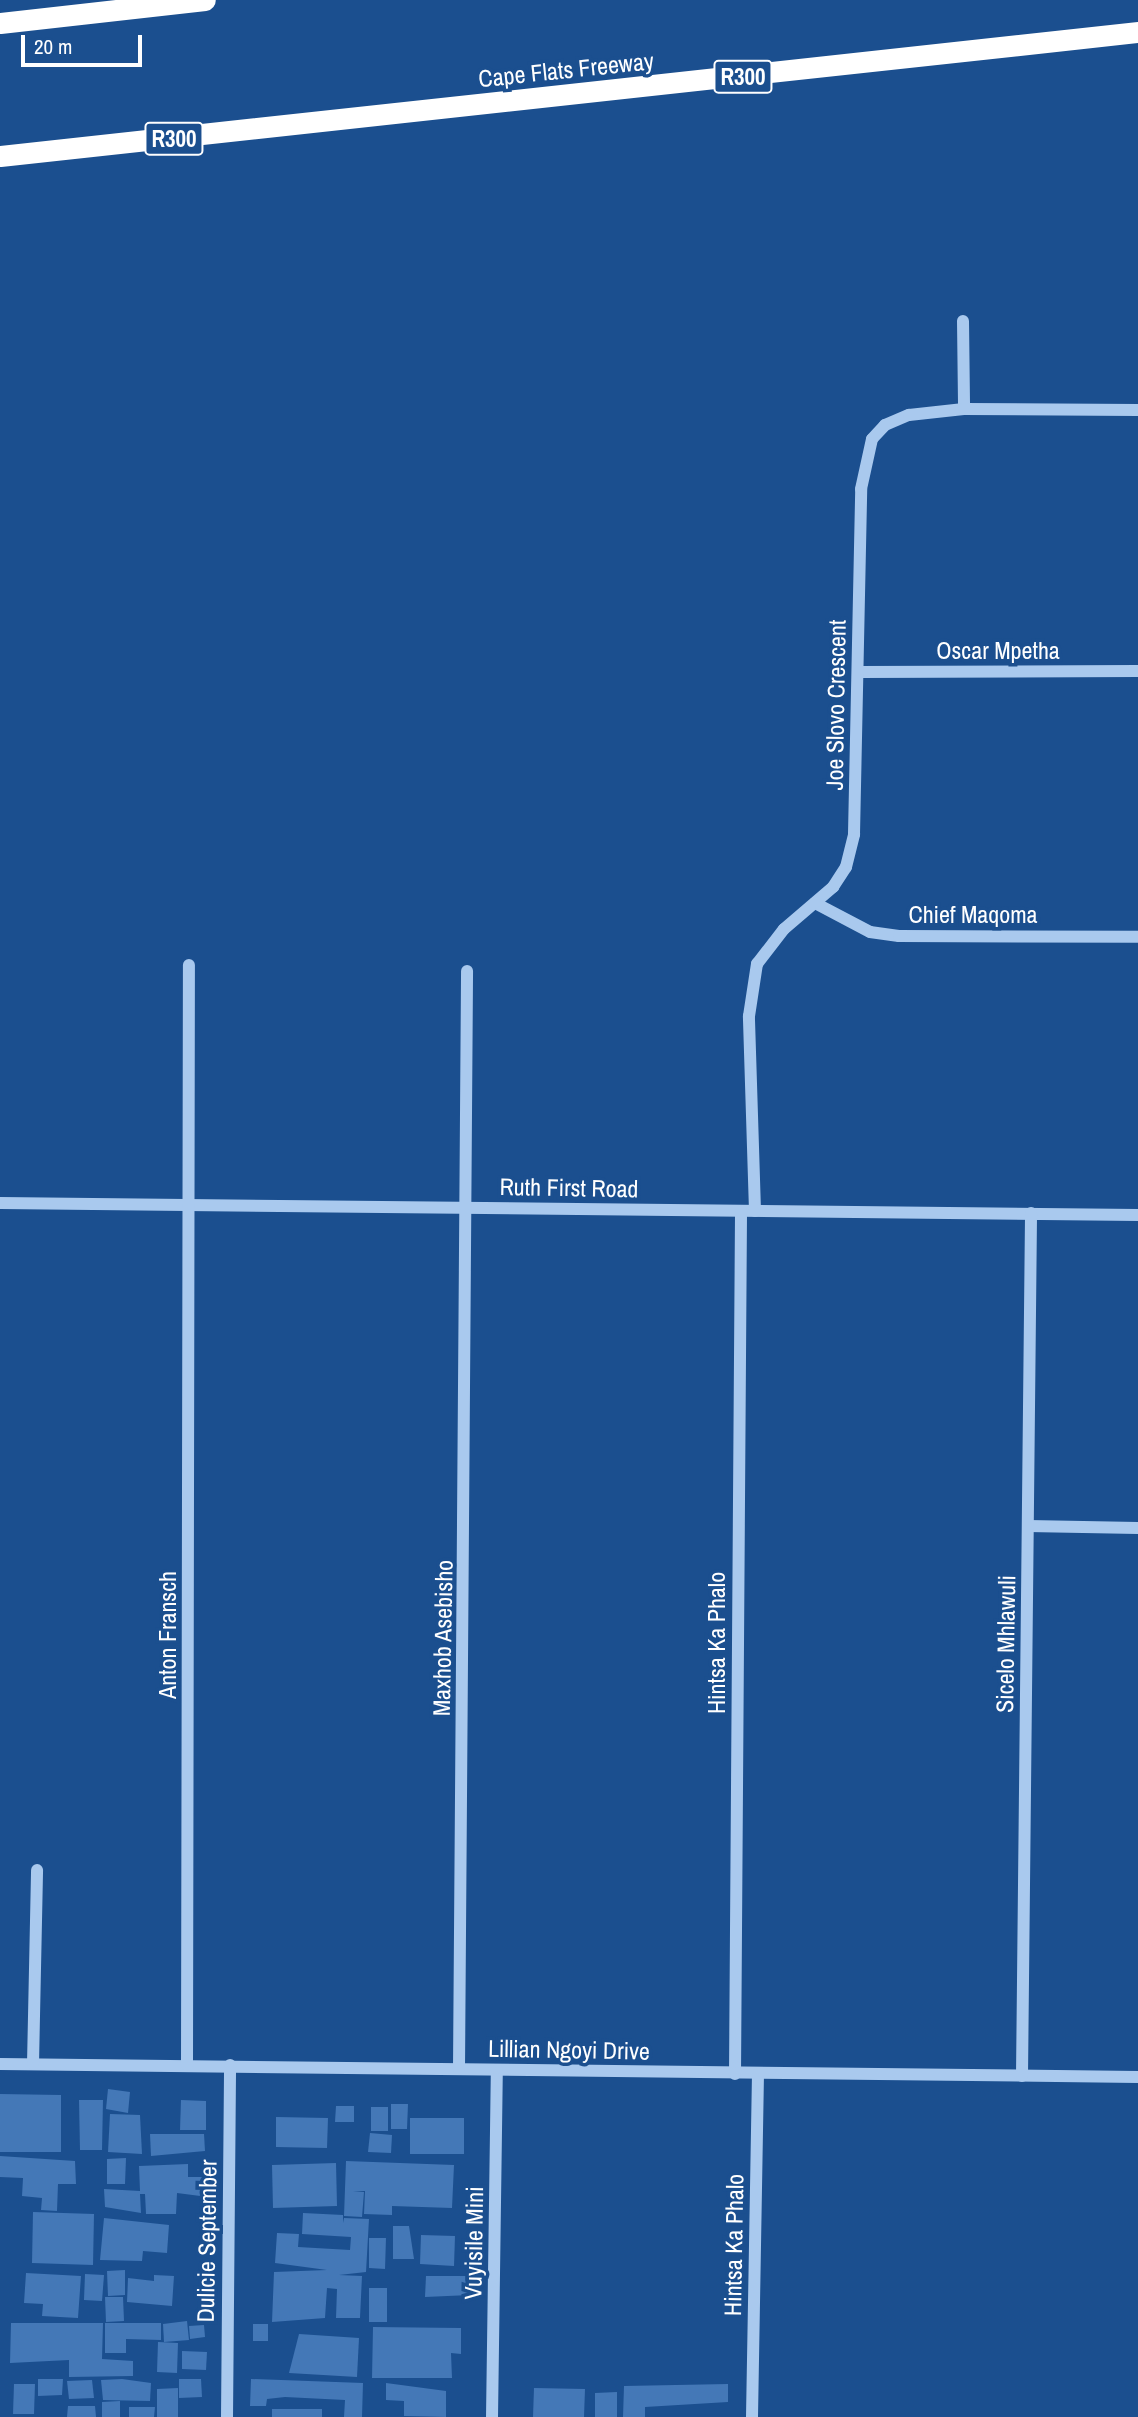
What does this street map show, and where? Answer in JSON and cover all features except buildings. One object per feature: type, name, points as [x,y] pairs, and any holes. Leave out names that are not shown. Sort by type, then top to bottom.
[{"type":"highway","points":[[0,23],[205,0]]},
{"type":"highway","name":"Cape Flats Freeway","points":[[0,156],[1138,32]]},
{"type":"street","points":[[963,321],[964,409]]},
{"type":"street","name":"Joe Slovo Crescent","points":[[748,1211],[751,990],[757,964],[784,929],[815,903],[846,867],[854,834],[861,489],[872,439],[885,425],[909,415],[964,409],[1138,410]]},
{"type":"street","name":"Oscar Mpetha","points":[[859,672],[1138,671]]},
{"type":"street","name":"Chief Maqoma","points":[[815,903],[870,932],[899,936],[1138,937]]},
{"type":"street","name":"Anton Fransch","points":[[187,2065],[192,1205],[189,965]]},
{"type":"street","name":"Maxhob Asebisho","points":[[459,2069],[468,1208],[467,971]]},
{"type":"street","name":"Ruth First Road","points":[[0,1203],[1138,1215]]},
{"type":"street","name":"Hintsa Ka Phalo","points":[[735,2074],[748,1211]]},
{"type":"street","name":"Sicelo Mhlawuli","points":[[1022,2076],[1031,1213]]},
{"type":"street","points":[[1028,1526],[1138,1528]]},
{"type":"street","points":[[33,2064],[37,1870]]},
{"type":"street","name":"Lillian Ngoyi Drive","points":[[0,2064],[1138,2077]]},
{"type":"street","name":"Dulicie September","points":[[227,2417],[230,2066]]},
{"type":"street","name":"Vuyisile Mini","points":[[492,2417],[497,2070]]},
{"type":"street","name":"Hintsa Ka Phalo","points":[[752,2417],[758,2074]]}]
